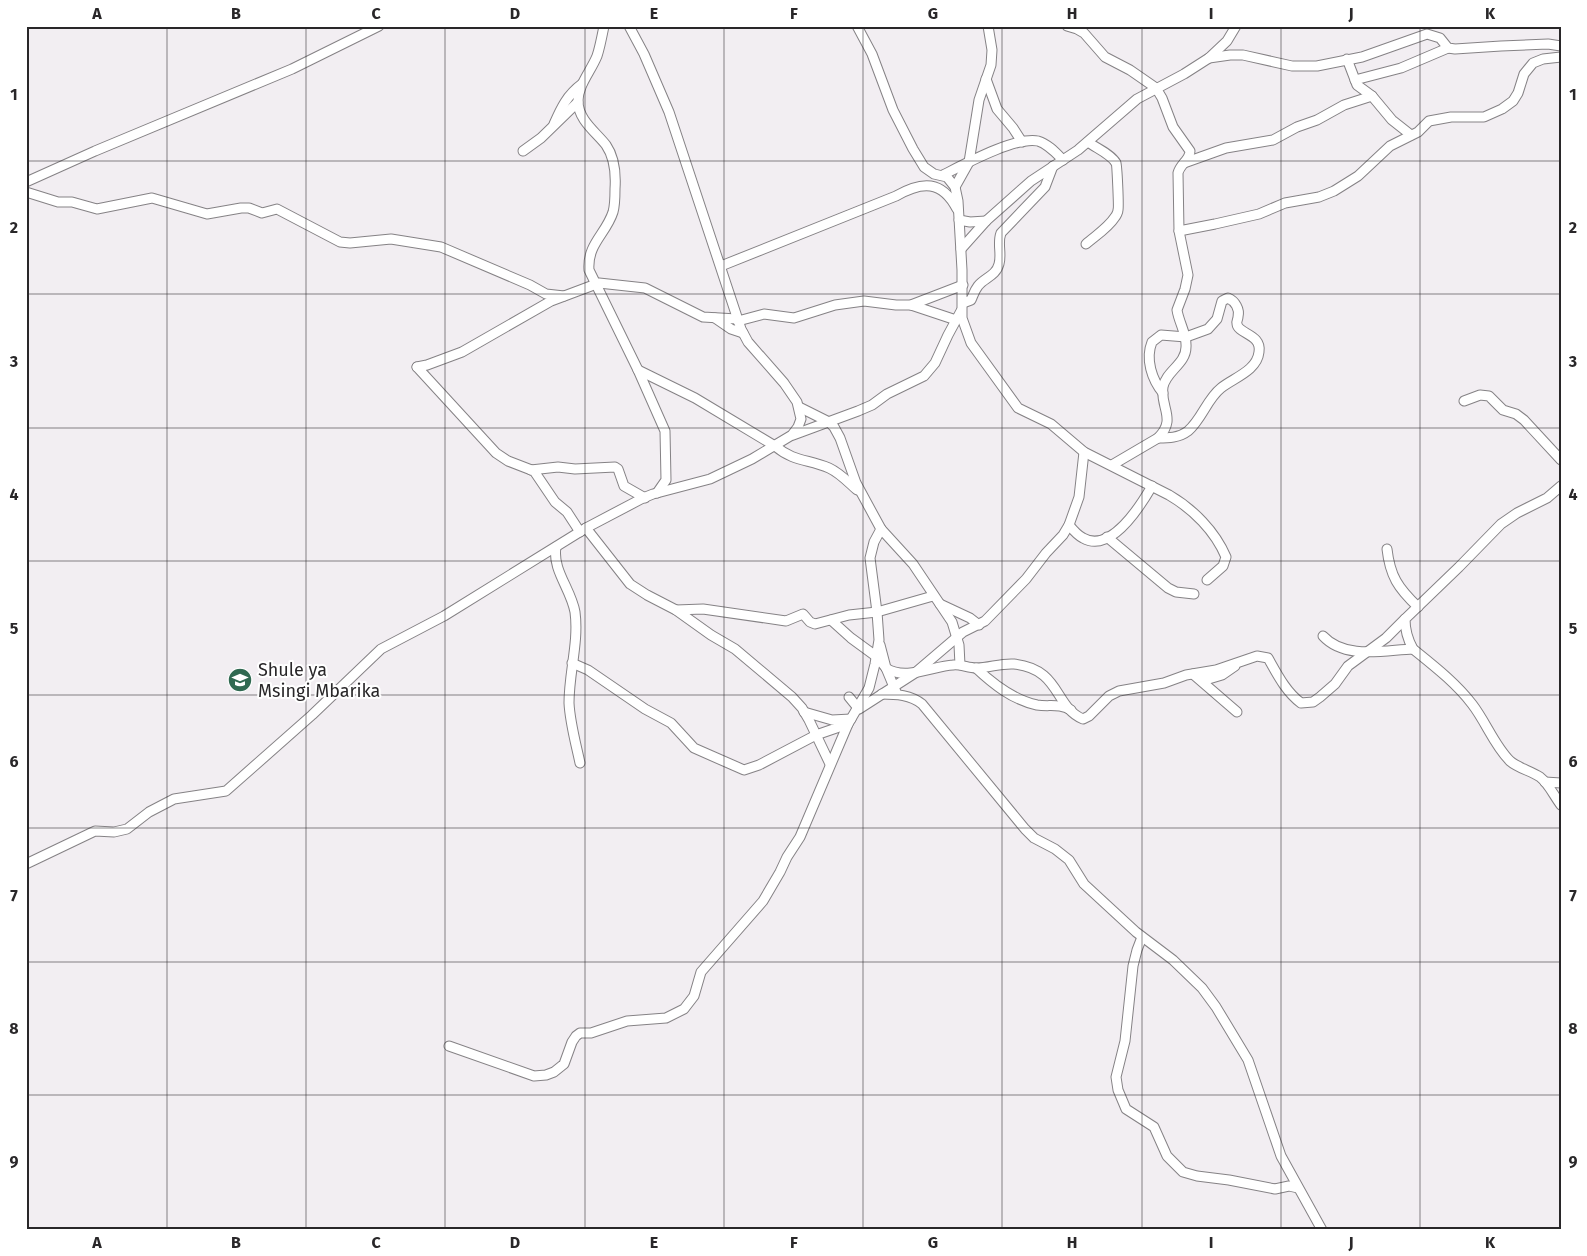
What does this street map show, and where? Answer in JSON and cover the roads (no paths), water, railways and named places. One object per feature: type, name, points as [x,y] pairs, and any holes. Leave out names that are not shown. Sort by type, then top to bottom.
[{"type":"street","points":[[26,182],[95,151],[292,69],[379,26]]},
{"type":"street","points":[[604,26],[597,54],[582,84],[578,102],[584,121],[609,150],[616,176],[613,213],[589,256],[589,270],[638,370],[665,433],[666,480],[658,493]]},
{"type":"street","points":[[629,26],[661,92],[721,266],[737,320],[748,342],[792,393],[799,407],[801,419],[798,428],[792,435]]},
{"type":"street","points":[[858,26],[872,54],[893,110],[913,149],[924,167],[934,174],[942,175],[950,180],[955,187],[961,248],[963,323],[972,343],[1018,408],[1051,424],[1084,452],[1182,502],[1195,513],[1220,546],[1226,560],[1223,566],[1207,580]]},
{"type":"street","points":[[955,187],[968,162],[979,100],[992,58],[988,26]]},
{"type":"street","points":[[1067,26],[1084,33],[1105,57],[1130,70],[1156,88],[1162,98],[1173,127],[1190,149],[1205,155]]},
{"type":"street","points":[[961,248],[986,221],[1031,181],[1088,142],[1137,98],[1184,74],[1209,58],[1227,41],[1236,26]]},
{"type":"street","points":[[1209,58],[1243,55],[1276,63],[1304,67],[1317,66],[1362,57],[1427,34],[1440,38],[1448,48]]},
{"type":"street","points":[[1354,80],[1380,75],[1401,68],[1448,48],[1548,44],[1561,46]]},
{"type":"street","points":[[1179,230],[1259,214],[1285,203],[1334,192],[1354,179],[1390,146],[1421,129],[1429,121],[1451,117],[1484,117],[1492,115],[1513,100],[1524,74],[1533,63],[1543,59],[1561,57]]},
{"type":"street","points":[[1347,59],[1357,85],[1372,96],[1392,120],[1411,135]]},
{"type":"street","points":[[986,79],[997,109],[1022,142]]},
{"type":"street","points":[[552,127],[562,105],[573,91],[582,84]]},
{"type":"street","points":[[1182,164],[1231,147],[1273,140],[1296,127],[1317,120],[1344,105],[1372,96]]},
{"type":"street","points":[[523,151],[578,102]]},
{"type":"street","points":[[942,175],[996,150],[1022,142],[1038,141],[1045,144],[1063,160]]},
{"type":"street","points":[[1086,244],[1112,222],[1116,216],[1118,206],[1116,185],[1118,172],[1115,162],[1100,149],[1088,142]]},
{"type":"street","points":[[1163,393],[1166,380],[1186,354],[1186,337],[1176,310],[1185,289],[1188,275],[1179,230],[1178,173],[1190,154],[1190,149]]},
{"type":"street","points":[[26,864],[95,831],[114,832],[127,829],[148,812],[174,799],[226,792],[312,715],[381,649],[444,616],[583,530],[645,498],[710,478],[775,446],[792,435],[872,405],[887,394],[926,374],[935,363],[962,307],[971,300],[979,285],[995,272],[999,266],[999,241],[1002,233],[1045,187],[1053,166]]},
{"type":"street","points":[[721,266],[896,196],[912,187],[924,185],[939,189],[952,200],[958,216],[970,222],[986,221]]},
{"type":"street","points":[[26,192],[52,200],[72,202],[97,209],[152,198],[207,214],[240,208],[249,208],[262,213],[278,209],[340,242],[350,243],[391,239],[444,248],[546,294],[564,296]]},
{"type":"street","points":[[830,764],[804,712],[792,697],[736,649],[711,635],[676,610],[630,584],[567,512],[555,502],[537,474],[508,461],[496,453],[417,367],[427,366],[462,352],[525,315],[564,296],[601,283],[645,288],[702,317],[737,320],[764,314],[794,318],[835,305],[864,301],[911,305],[956,320]]},
{"type":"street","points":[[911,305],[962,285]]},
{"type":"street","points":[[1112,465],[1158,438],[1164,432],[1168,420],[1163,393],[1152,376],[1149,353],[1152,342],[1155,338],[1162,335],[1186,337],[1199,333],[1217,320],[1222,301],[1228,298],[1232,299],[1239,313],[1238,328],[1254,339],[1260,350],[1259,355],[1244,374],[1217,391],[1187,431],[1172,437],[1158,438]]},
{"type":"street","points":[[715,318],[731,330],[743,333]]},
{"type":"street","points":[[638,370],[695,398],[775,446],[786,455],[819,464],[836,472],[863,495]]},
{"type":"street","points":[[1464,401],[1480,395],[1489,396],[1503,410],[1516,414],[1524,420],[1561,460]]},
{"type":"street","points":[[799,407],[829,422],[840,438],[854,478],[881,528],[913,564],[930,596],[940,604],[970,618],[978,625]]},
{"type":"street","points":[[572,663],[588,670],[648,711],[671,723],[694,748],[740,768],[747,770],[754,768],[854,715],[882,694],[896,690],[966,630],[990,617],[1026,579],[1063,535],[1069,525],[1080,497],[1084,452]]},
{"type":"street","points":[[531,470],[615,467],[618,469],[624,486],[645,498]]},
{"type":"street","points":[[1069,525],[1084,539],[1094,542],[1107,537],[1130,520],[1152,486]]},
{"type":"street","points":[[976,668],[1006,692],[1021,700],[1037,705],[1058,705],[1072,711],[1081,718],[1085,718],[1109,696],[1119,691],[1216,670],[1257,656],[1268,658],[1280,680],[1291,693],[1301,703],[1307,704],[1320,697],[1334,684],[1348,666],[1386,638],[1501,524],[1546,498],[1561,486]]},
{"type":"street","points":[[881,528],[872,548],[870,558],[879,640],[886,668],[896,690],[922,704],[1024,829],[1034,838],[1055,849],[1068,860],[1084,884],[1142,937],[1173,960],[1202,988],[1238,1040],[1253,1073],[1274,1140],[1286,1167],[1322,1230]]},
{"type":"street","points":[[1107,537],[1168,588],[1176,592],[1194,594]]},
{"type":"street","points":[[556,547],[555,560],[574,610],[576,626],[570,708],[580,763]]},
{"type":"street","points":[[1387,549],[1393,578],[1403,593],[1418,607]]},
{"type":"street","points":[[676,610],[703,609],[786,621],[803,614],[810,622],[815,624],[849,615],[877,612],[930,596]]},
{"type":"street","points":[[940,604],[952,622],[957,638],[960,665]]},
{"type":"street","points":[[1405,619],[1405,628],[1414,649],[1452,682],[1471,702],[1485,721],[1496,742],[1511,761],[1532,772],[1545,782],[1561,805]]},
{"type":"street","points":[[832,620],[851,638],[877,657],[891,672],[915,672],[960,665],[976,668],[1013,664],[1032,668],[1044,675],[1053,684],[1072,711]]},
{"type":"street","points":[[1323,636],[1334,646],[1363,652],[1414,649]]},
{"type":"street","points":[[449,1046],[534,1076],[541,1076],[554,1072],[564,1064],[572,1042],[580,1033],[590,1033],[628,1021],[666,1018],[684,1009],[694,996],[701,972],[763,901],[800,837],[830,764],[868,688],[877,657],[879,640]]},
{"type":"street","points":[[1202,681],[1222,676],[1239,662]]},
{"type":"street","points":[[1194,674],[1237,712]]},
{"type":"street","points":[[849,697],[854,715]]},
{"type":"street","points":[[804,712],[832,720],[854,715]]},
{"type":"street","points":[[1545,782],[1561,784]]},
{"type":"street","points":[[1142,937],[1133,966],[1132,990],[1126,1022],[1125,1041],[1116,1077],[1118,1090],[1126,1109],[1154,1127],[1165,1152],[1183,1172],[1275,1189],[1289,1186],[1298,1188]]},
{"type":"place","name":"Shule ya Msingi Mbarika","points":[[240,680]]}]
